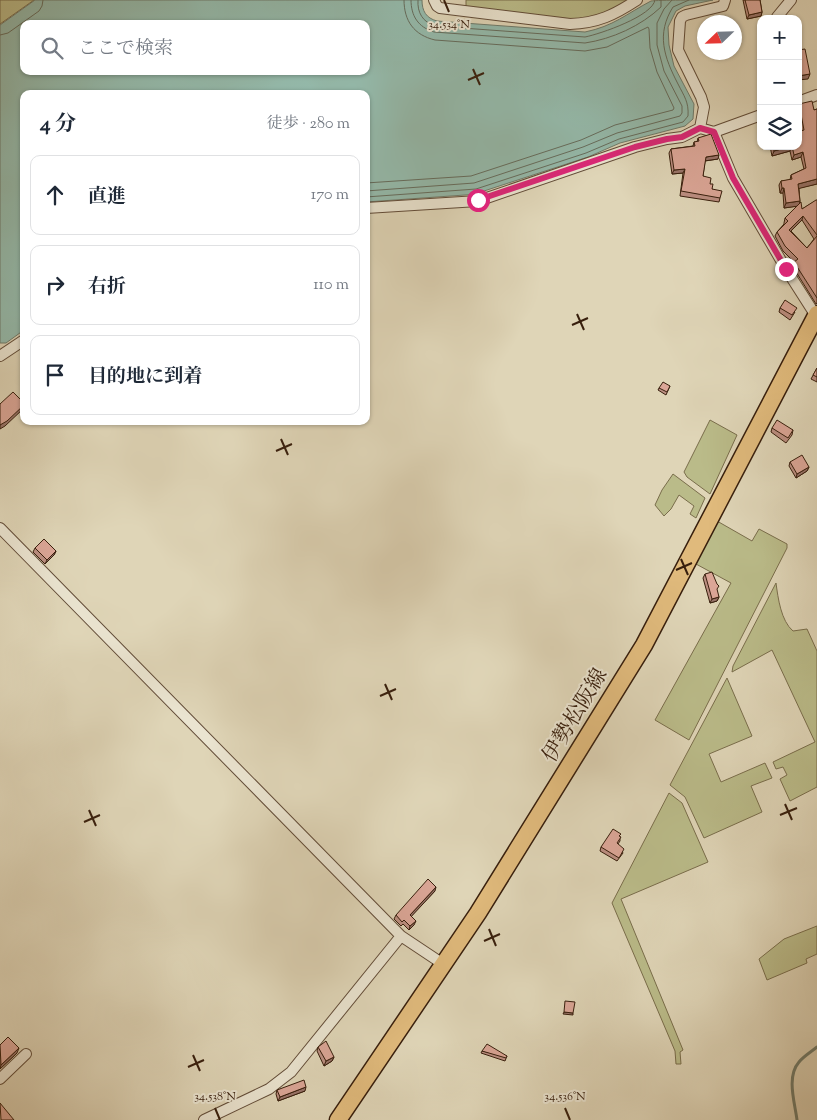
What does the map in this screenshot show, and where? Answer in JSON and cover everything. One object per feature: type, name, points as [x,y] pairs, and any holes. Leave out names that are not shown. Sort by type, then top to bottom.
[{"type":"main road","name":"伊勢松阪線","points":[[338,1120],[513,858],[644,645],[816,315]]},
{"type":"street","points":[[434,0],[440,8],[570,24],[589,24],[637,0]]},
{"type":"street","points":[[779,15],[790,0]]},
{"type":"street","points":[[700,128],[704,108],[701,97],[678,50],[680,22],[682,17],[686,15],[723,6],[725,1]]},
{"type":"street","points":[[802,101],[817,95]]},
{"type":"street","points":[[370,208],[478,200],[635,147],[682,137],[700,128],[714,132],[757,116]]},
{"type":"street","points":[[714,132],[733,178],[786,269],[816,315]]},
{"type":"street","points":[[0,356],[20,343]]},
{"type":"street","points":[[0,528],[401,936],[443,964]]},
{"type":"street","points":[[204,1120],[269,1089],[291,1072],[401,936]]},
{"type":"street","points":[[0,1079],[26,1054]]},
{"type":"green space","points":[[0,0],[34,0],[0,24]]},
{"type":"green space","points":[[466,0],[630,0],[609,13],[585,20],[520,15],[466,7]]},
{"type":"green space","points":[[710,420],[737,435],[710,494],[687,477],[684,472]]},
{"type":"green space","points":[[673,474],[705,498],[696,518],[690,514],[694,506],[679,495],[671,509],[664,516],[655,505]]},
{"type":"green space","points":[[717,521],[752,541],[759,529],[787,544],[787,548],[689,740],[655,720],[731,583],[696,564]]},
{"type":"green space","points":[[776,583],[781,609],[789,627],[793,631],[807,629],[817,651],[817,787],[790,801],[780,779],[787,775],[783,767],[776,769],[773,762],[815,742],[772,650],[732,672],[733,666]]},
{"type":"green space","points":[[727,678],[752,736],[709,754],[721,782],[765,763],[772,778],[751,786],[762,812],[704,838],[685,797],[670,785]]},
{"type":"green space","points":[[669,793],[682,803],[708,862],[621,899],[683,1050],[680,1052],[681,1064],[676,1064],[675,1051],[612,903]]},
{"type":"green space","points":[[817,926],[817,954],[806,959],[807,963],[767,980],[759,959],[784,939]]},
{"type":"water","points":[[35,0],[422,0],[425,14],[437,21],[585,32],[612,23],[651,1],[713,0],[685,6],[676,11],[668,27],[669,45],[674,66],[694,104],[693,119],[685,126],[620,143],[588,157],[479,194],[370,202],[370,90],[20,90],[20,333],[6,343],[0,343],[0,25]]},
{"type":"building","points":[[745,0],[760,0],[762,12],[749,15]]},
{"type":"building","points":[[802,49],[805,49],[810,74],[802,75],[802,60]]},
{"type":"building","points":[[812,101],[814,110],[817,109],[817,179],[798,184],[800,201],[786,203],[781,181],[792,179],[791,175],[806,168],[803,152],[794,155],[793,150],[802,150],[802,131],[804,130],[802,103]]},
{"type":"building","points":[[711,134],[719,155],[706,157],[703,176],[711,178],[710,184],[713,184],[712,189],[722,191],[720,198],[681,191],[685,169],[674,170],[671,149],[695,146],[694,142],[699,141],[698,138]]},
{"type":"building","points":[[816,200],[817,235],[803,216],[789,230],[807,248],[817,236],[817,298],[794,262],[798,259],[785,246],[777,232],[788,221],[785,218],[801,202],[802,209]]},
{"type":"building","points":[[785,300],[797,308],[792,315],[780,308]]},
{"type":"building","points":[[817,368],[817,377],[813,375]]},
{"type":"building","points":[[663,382],[670,386],[667,392],[659,388]]},
{"type":"building","points":[[13,392],[20,399],[20,409],[0,425],[0,404]]},
{"type":"building","points":[[777,420],[793,430],[788,438],[772,428]]},
{"type":"building","points":[[802,455],[809,467],[797,474],[790,462]]},
{"type":"building","points":[[44,539],[56,551],[47,560],[35,548]]},
{"type":"building","points":[[712,572],[719,586],[717,589],[719,597],[712,599],[705,574]]},
{"type":"building","points":[[613,829],[621,834],[617,843],[624,849],[619,858],[601,847]]},
{"type":"building","points":[[428,879],[436,887],[410,915],[416,921],[410,926],[404,920],[402,922],[396,915]]},
{"type":"building","points":[[565,1001],[575,1002],[573,1013],[564,1012]]},
{"type":"building","points":[[8,1037],[19,1048],[1,1065],[0,1045]]},
{"type":"building","points":[[326,1041],[334,1057],[326,1061],[318,1047]]},
{"type":"building","points":[[487,1044],[507,1056],[506,1058],[482,1051]]},
{"type":"building","points":[[304,1080],[306,1087],[280,1097],[277,1090]]},
{"type":"building","points":[[0,1103],[14,1120],[1,1120]]},
{"type":"waterway","points":[[797,1120],[792,1090],[793,1075],[799,1062],[817,1047]]},
{"type":"route","points":[[478,200],[635,147],[682,137],[700,128],[714,132],[733,178],[786,269]]}]
